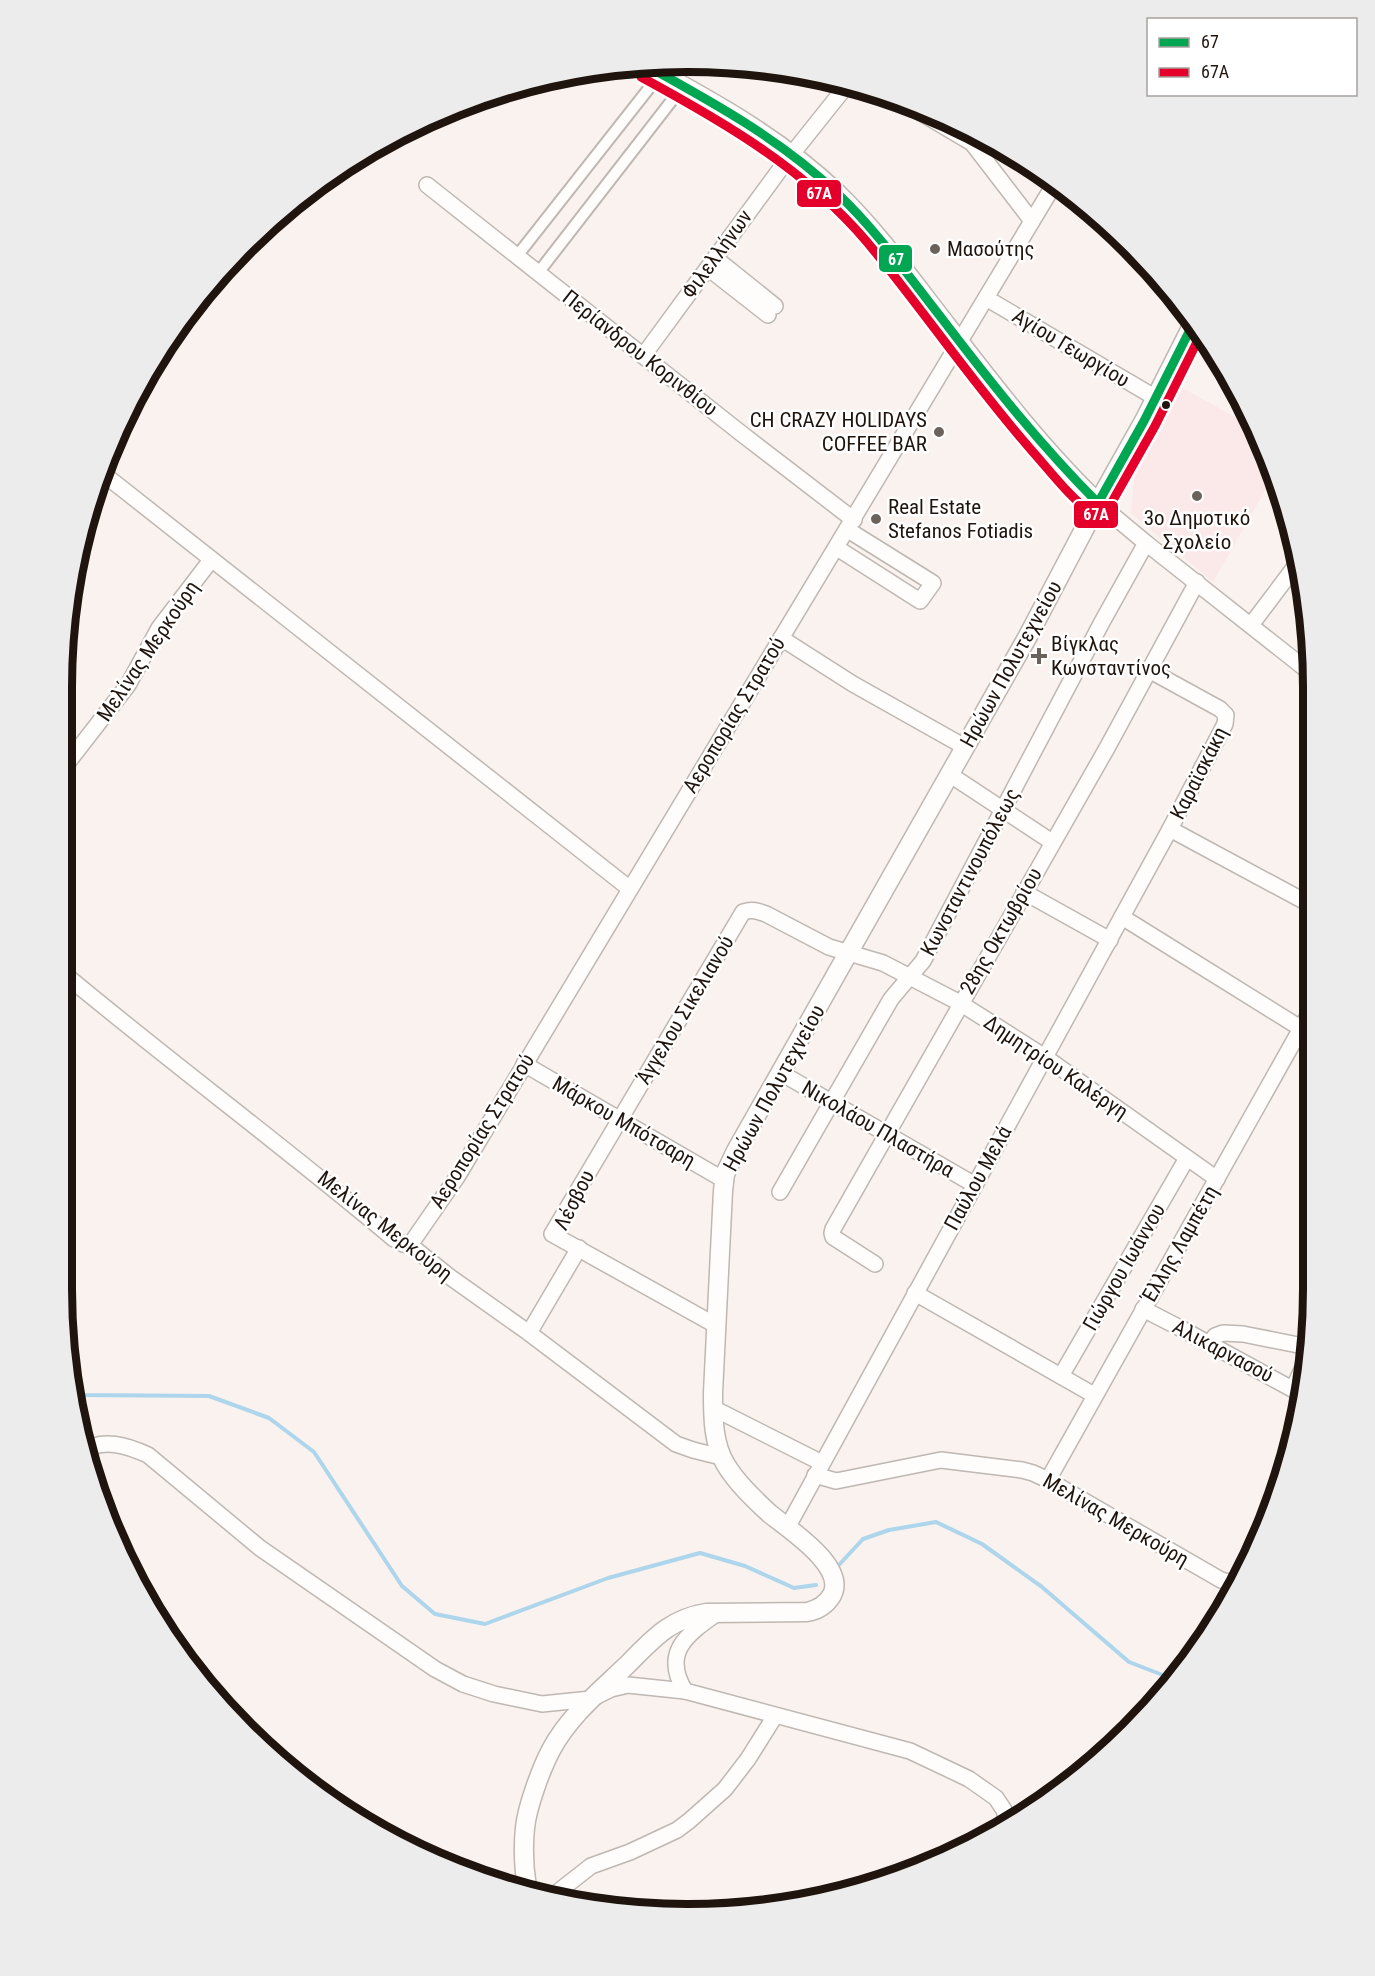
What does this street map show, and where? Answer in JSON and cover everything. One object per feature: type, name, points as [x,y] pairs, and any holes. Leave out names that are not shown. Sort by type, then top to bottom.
[{"type":"street","points":[[517,256],[651,73]]},
{"type":"street","points":[[660,73],[747,122],[792,153],[838,194],[873,231],[1043,443],[1098,503],[1302,666]]},
{"type":"street","points":[[538,273],[683,86]]},
{"type":"street","name":"Φιλελλήνων","points":[[643,356],[792,153],[842,92]]},
{"type":"street","points":[[954,133],[972,143],[1032,221]]},
{"type":"street","name":"Περίανδρου Κορινθίου","points":[[427,185],[809,487],[851,525],[933,583],[920,601],[837,548]]},
{"type":"street","name":"Αεροπορίας Στρατού","points":[[410,1245],[457,1177],[1050,191]]},
{"type":"street","points":[[711,263],[771,310]]},
{"type":"street","name":"Αγίου Γεωργίου","points":[[986,298],[1156,398]]},
{"type":"street","name":"Ηρώων Πολυτεχνείου","points":[[526,1882],[525,1828],[536,1788],[551,1750],[591,1699],[648,1643],[674,1623],[690,1616],[706,1613],[798,1613],[819,1609],[835,1587],[833,1574],[824,1559],[787,1528],[741,1484],[721,1456],[716,1440],[713,1408],[724,1180],[736,1151],[1029,636],[1189,332]]},
{"type":"street","points":[[109,479],[630,889]]},
{"type":"street","name":"Κωνσταντινουπόλεως","points":[[780,1192],[891,999],[923,961],[1146,543]]},
{"type":"street","name":"Μελίνας Μερκούρη","points":[[72,757],[128,685],[159,628],[211,560]]},
{"type":"street","points":[[1251,625],[1292,571]]},
{"type":"street","name":"28ης Οκτωβρίου","points":[[875,1264],[835,1239],[832,1233],[1197,582]]},
{"type":"street","points":[[781,638],[852,684],[965,747]]},
{"type":"street","name":"Καραϊσκάκη","points":[[1149,670],[1220,709],[1227,719],[1170,829],[1303,900]]},
{"type":"street","points":[[949,774],[1052,842]]},
{"type":"street","name":"Παύλου Μελά","points":[[787,1528],[1170,829]]},
{"type":"street","points":[[1024,892],[1110,940]]},
{"type":"street","name":"Δημητρίου Καλέργη","points":[[756,910],[829,947],[883,963],[960,1003],[1045,1057],[1217,1179]]},
{"type":"street","name":"Άγγελου Σικελιανού","points":[[619,1119],[743,912],[756,910]]},
{"type":"street","points":[[1122,917],[1303,1030]]},
{"type":"street","name":"Μελίνας Μερκούρη","points":[[72,980],[152,1046],[311,1169],[394,1239],[410,1245],[676,1443],[693,1450],[721,1456]]},
{"type":"street","name":"Έλλης Λαμπέτη","points":[[1048,1480],[1217,1179],[1303,1039]]},
{"type":"street","name":"Μάρκου Μπότσαρη","points":[[524,1064],[724,1180]]},
{"type":"street","name":"Νικολάου Πλαστήρα","points":[[781,1073],[975,1185]]},
{"type":"street","name":"Λέσβου","points":[[529,1333],[579,1248],[552,1234],[619,1119]]},
{"type":"street","name":"Γιώργου Ιωάννου","points":[[1061,1376],[1187,1158]]},
{"type":"street","points":[[579,1248],[717,1326]]},
{"type":"street","points":[[915,1293],[1094,1395]]},
{"type":"street","name":"Αλικαρνασού","points":[[1143,1309],[1294,1390]]},
{"type":"street","points":[[1210,1343],[1219,1334],[1232,1333],[1300,1346]]},
{"type":"street","name":"Μελίνας Μερκούρη","points":[[713,1408],[836,1481],[941,1460],[1033,1473],[1221,1580],[1229,1581]]},
{"type":"street","points":[[93,1447],[109,1444],[128,1446],[148,1455],[260,1548],[435,1669],[463,1684],[494,1694],[542,1704],[591,1699],[611,1689],[628,1685],[685,1690],[910,1751],[969,1779],[996,1798],[1005,1815]]},
{"type":"street","points":[[685,1690],[678,1679],[675,1659],[690,1633],[716,1614]]},
{"type":"street","points":[[560,1890],[591,1866],[630,1852],[677,1830],[689,1821],[725,1789],[748,1760],[775,1716]]},
{"type":"shaded area","name":"3ο Δημοτικό Σχολείο","points":[[1177,385],[1243,421],[1268,485],[1213,582],[1131,513],[1135,471]]},
{"type":"waterway","points":[[82,1395],[209,1396],[269,1418],[314,1452],[402,1586],[435,1614],[485,1624],[608,1578],[700,1553],[745,1566],[794,1588],[816,1585]]},
{"type":"waterway","points":[[837,1567],[863,1539],[889,1530],[936,1522],[982,1544],[1042,1587],[1129,1662],[1165,1676]]},
{"type":"transit line","name":"67","points":[[659,73],[771,140],[838,194],[880,239],[1017,414],[1098,503]]},
{"type":"transit line","name":"67Α","points":[[641,77],[762,149],[817,192],[843,216],[888,268],[1011,427],[1070,494],[1093,514],[1101,515],[1108,509],[1155,426],[1197,343]]},
{"type":"transit line","name":"67","points":[[1098,503],[1144,421],[1189,332]]},
{"type":"place","name":"Μασούτης","points":[[935,249]]},
{"type":"place","name":"CH CRAZY HOLIDAYS COFFEE BAR","points":[[939,432]]},
{"type":"place","name":"3ο Δημοτικό Σχολείο","points":[[1197,496]]},
{"type":"place","name":"Real Estate Stefanos Fotiadis","points":[[876,519]]},
{"type":"place","name":"Βίγκλας Κωνσταντίνος","points":[[1039,656]]}]
